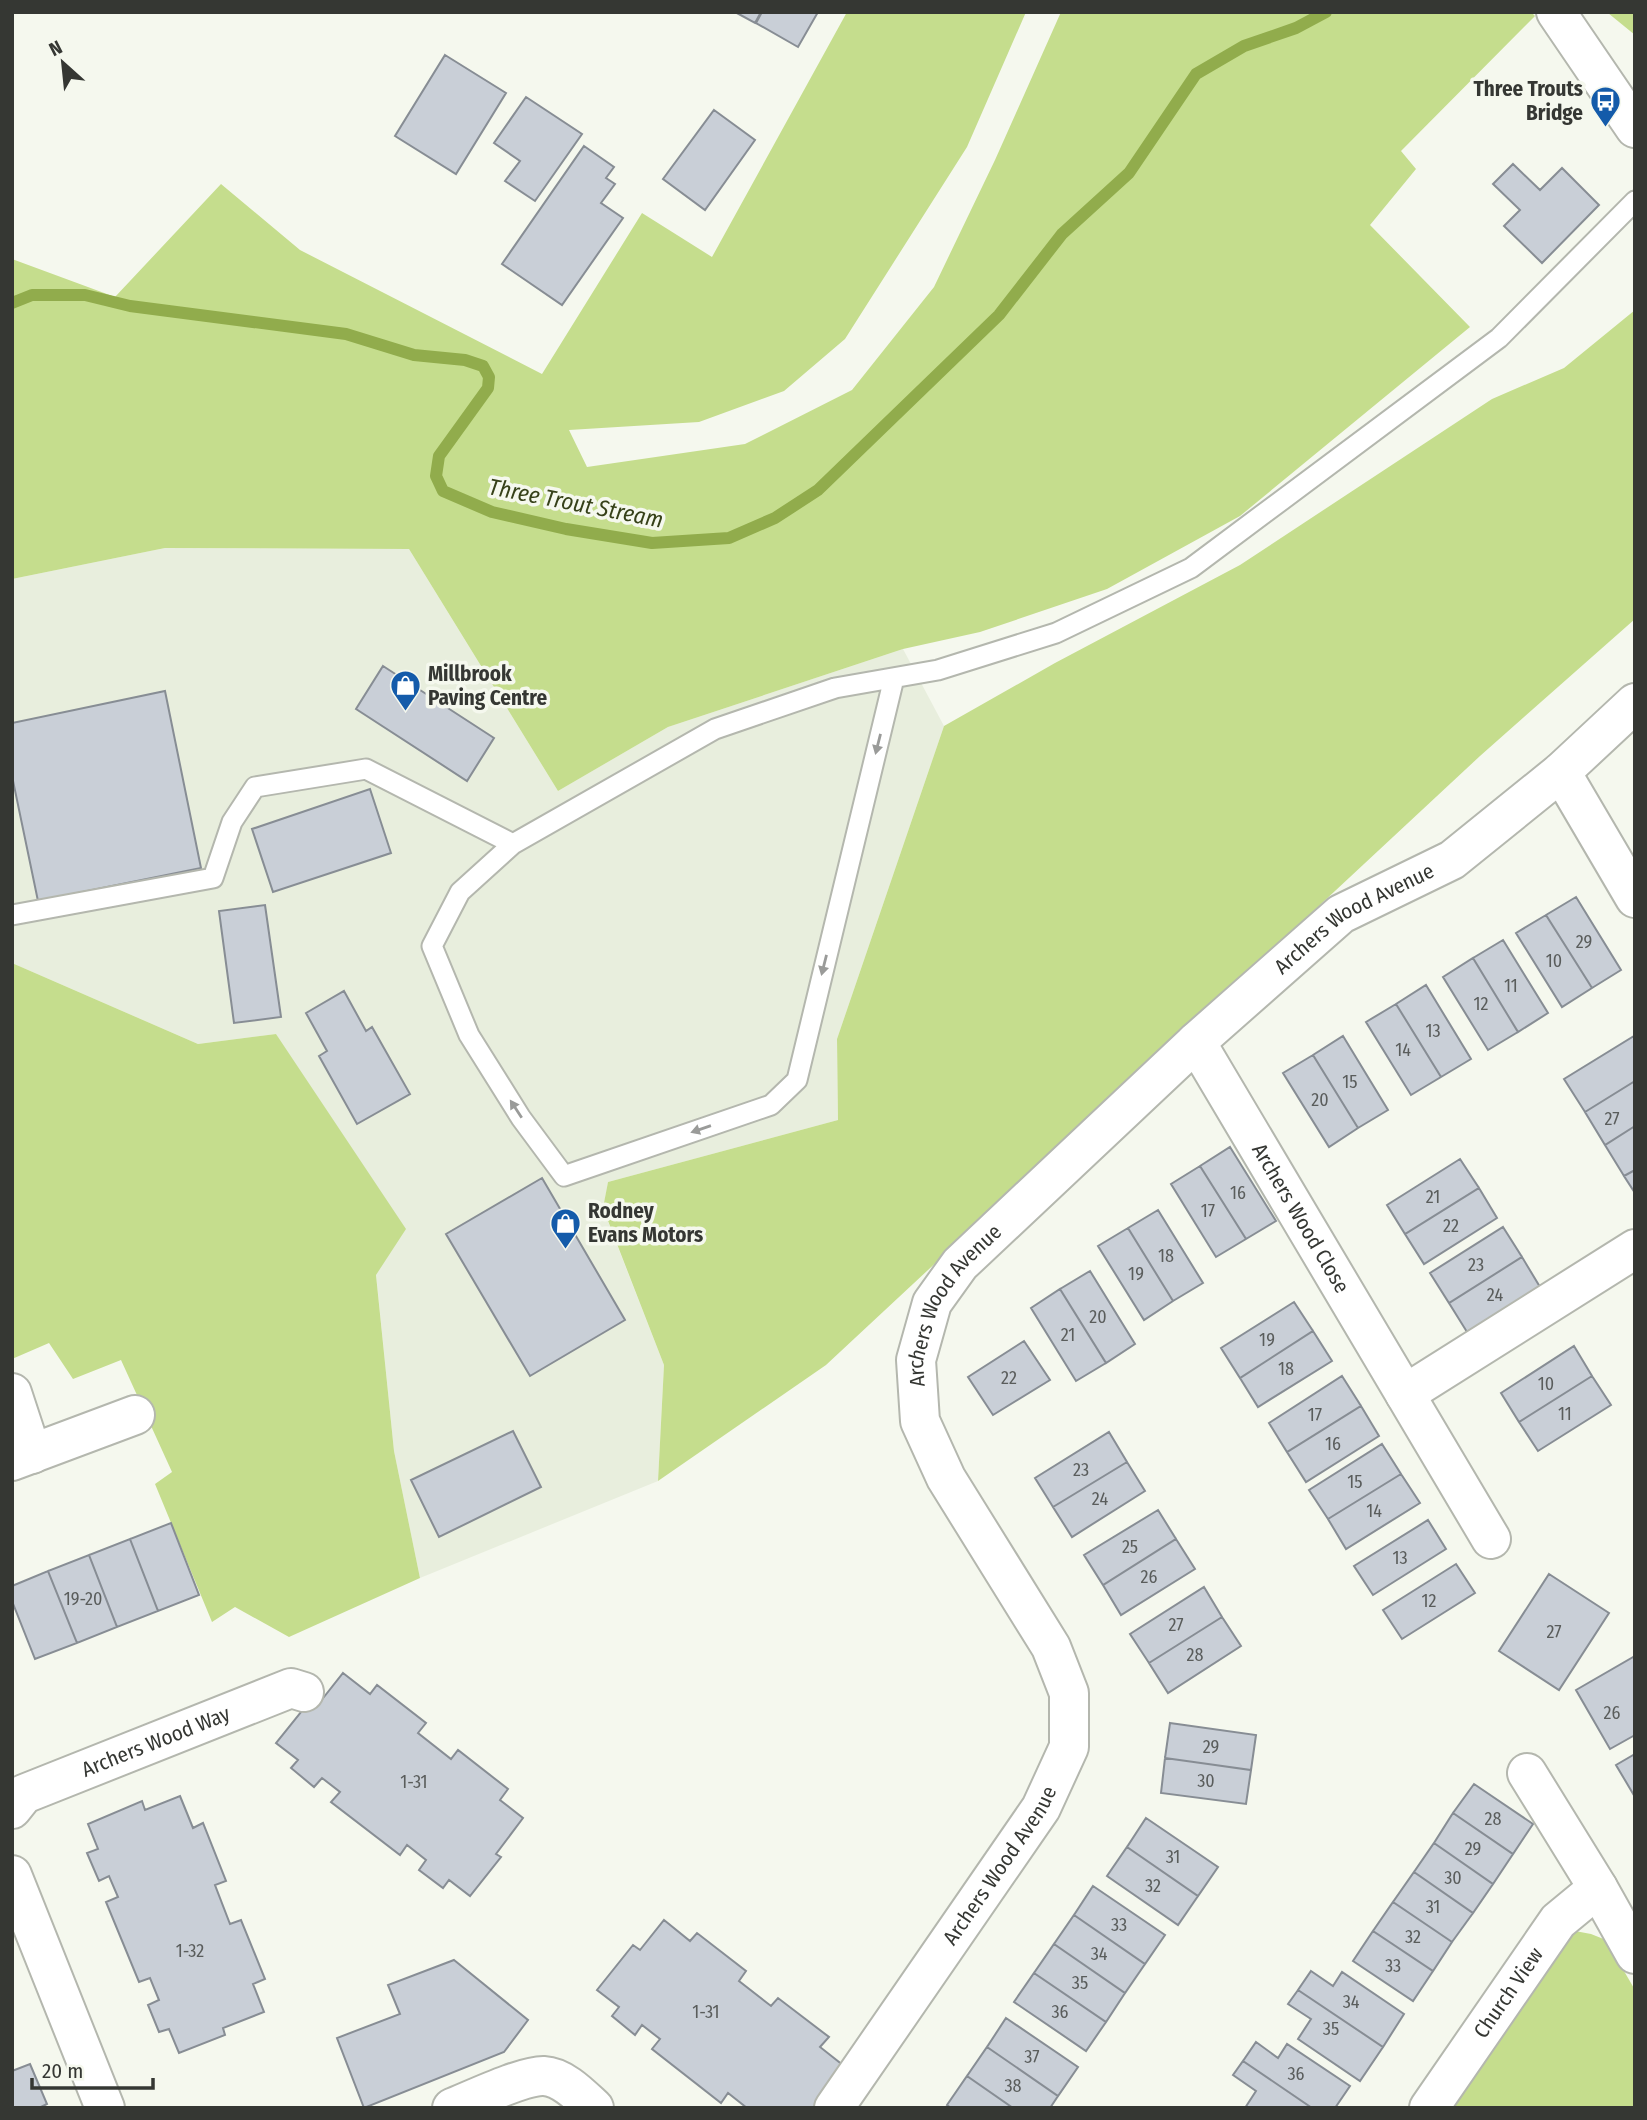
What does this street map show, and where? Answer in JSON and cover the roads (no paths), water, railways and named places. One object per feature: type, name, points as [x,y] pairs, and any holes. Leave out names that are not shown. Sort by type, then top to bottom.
[{"type":"street","points":[[1556,12],[1635,128]]},
{"type":"street","name":"Archers Wood Avenue","points":[[834,2108],[1041,1808],[1069,1747],[1069,1693],[1051,1647],[946,1478],[920,1421],[916,1360],[932,1303],[960,1264],[1196,1042],[1341,914],[1452,860],[1561,772],[1635,704]]},
{"type":"street","points":[[1561,772],[1635,898]]},
{"type":"street","name":"Archers Wood Close","points":[[1196,1042],[1491,1539]]},
{"type":"street","points":[[1405,1394],[1635,1249]]},
{"type":"street","points":[[12,1393],[22,1458],[135,1415]]},
{"type":"street","name":"Archers Wood Way","points":[[12,1809],[24,1794],[290,1688],[304,1692]]},
{"type":"street","points":[[1527,1773],[1635,1954]]},
{"type":"street","points":[[12,1875],[105,2108]]},
{"type":"street","name":"Church View","points":[[1429,2108],[1558,1921],[1598,1888]]},
{"type":"street","points":[[452,2108],[515,2083],[545,2076],[569,2086],[594,2108]]},
{"type":"lane","points":[[894,678],[797,1080],[771,1105],[564,1176],[522,1118],[469,1035],[432,946],[460,892],[513,844],[715,729],[835,688],[939,670],[1056,633],[1191,568],[1499,338],[1635,201]]},
{"type":"lane","points":[[12,915],[213,878],[232,822],[254,787],[366,769],[513,844]]},
{"type":"waterway","name":"Three Trout Stream","points":[[12,303],[32,295],[85,295],[130,306],[346,334],[414,355],[465,360],[483,366],[489,377],[488,388],[439,456],[436,476],[443,491],[492,512],[566,529],[652,543],[729,538],[775,518],[818,490],[999,315],[1062,234],[1129,173],[1196,74],[1244,46],[1296,28],[1326,12]]},
{"type":"place","name":"Three Trouts Bridge","points":[[1606,128]]},
{"type":"place","name":"Millbrook Paving Centre","points":[[405,713]]},
{"type":"place","name":"Rodney Evans Motors","points":[[565,1250]]}]
